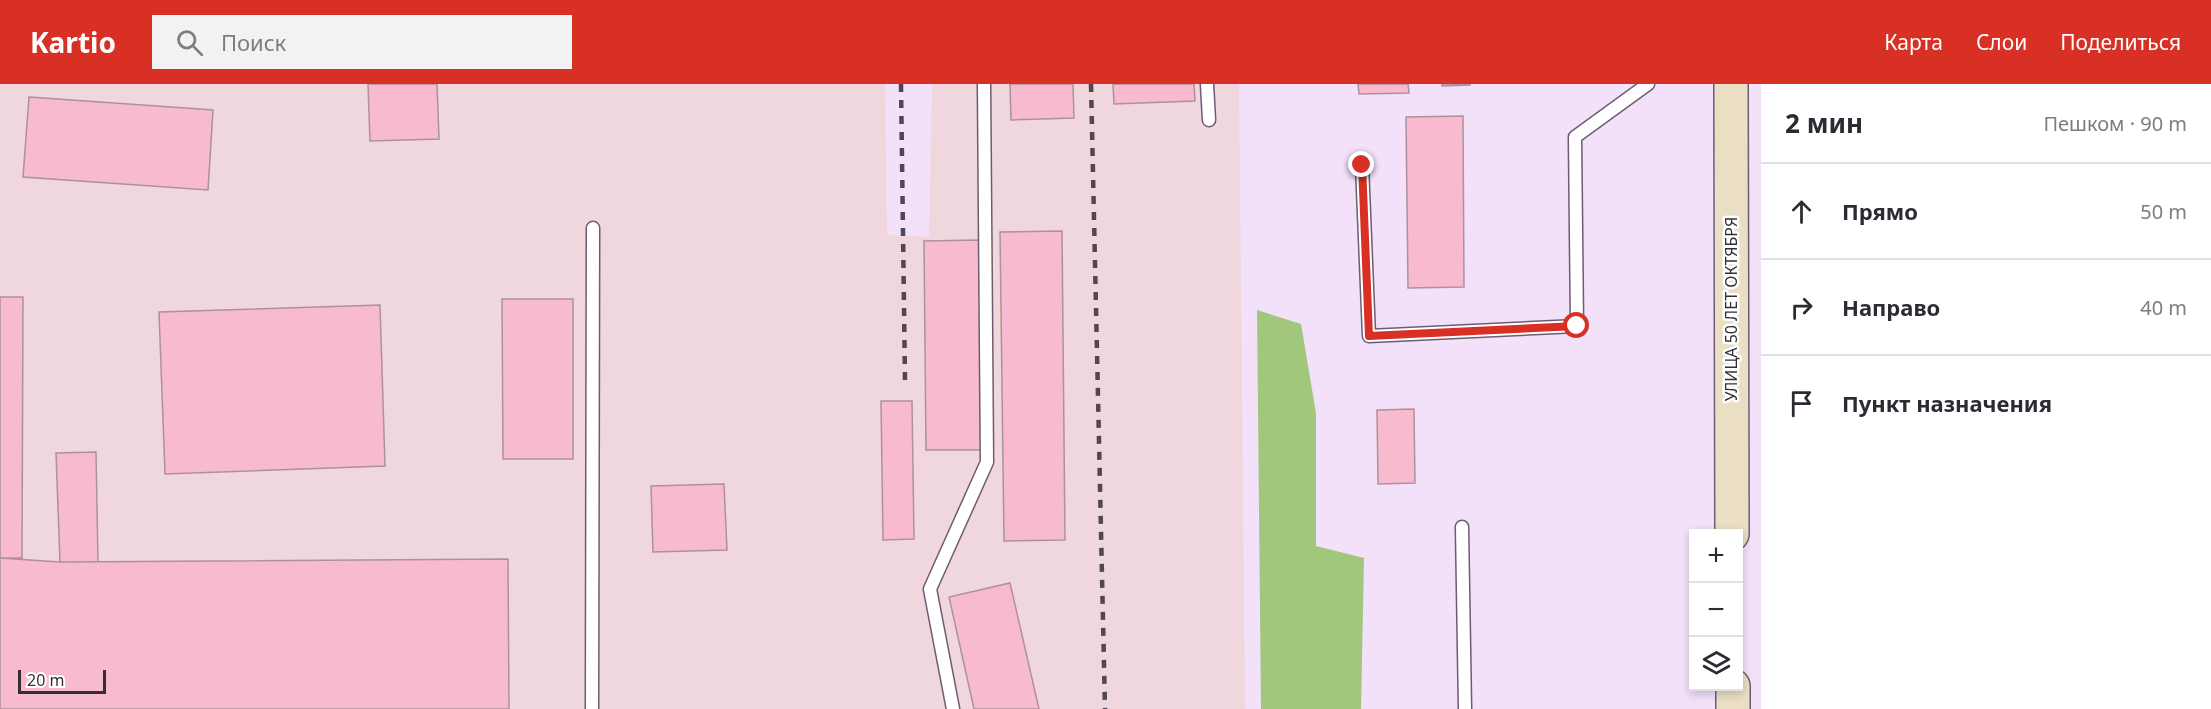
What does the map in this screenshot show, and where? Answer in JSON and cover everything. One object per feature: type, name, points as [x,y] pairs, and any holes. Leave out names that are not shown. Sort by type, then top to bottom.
[{"type":"main road","name":"УЛИЦА 50 ЛЕТ ОКТЯБРЯ","points":[[1731,84],[1732,529]]},
{"type":"main road","points":[[1733,691],[1733,709]]},
{"type":"lane","points":[[953,709],[930,589],[987,462],[984,84]]},
{"type":"lane","points":[[1208,84],[1209,120]]},
{"type":"lane","points":[[1362,165],[1369,336],[1577,326],[1575,137],[1648,84]]},
{"type":"lane","points":[[592,709],[593,228]]},
{"type":"lane","points":[[1462,527],[1465,709]]},
{"type":"shaded area","points":[[0,84],[885,84],[887,235],[929,237],[932,84],[1239,84],[1245,709],[0,709]]},
{"type":"green space","points":[[1257,310],[1301,324],[1316,413],[1316,546],[1364,558],[1361,709],[1261,709]]},
{"type":"building","points":[[368,84],[437,84],[439,139],[370,141]]},
{"type":"building","points":[[1010,84],[1073,84],[1074,118],[1011,120]]},
{"type":"building","points":[[1113,84],[1194,84],[1195,101],[1114,104]]},
{"type":"building","points":[[1358,84],[1408,84],[1409,93],[1359,94]]},
{"type":"building","points":[[1442,84],[1470,84],[1470,85],[1442,86]]},
{"type":"building","points":[[29,97],[213,110],[208,190],[23,177]]},
{"type":"building","points":[[1463,116],[1464,287],[1408,288],[1406,117]]},
{"type":"building","points":[[1062,231],[1065,540],[1004,541],[1000,232]]},
{"type":"building","points":[[980,240],[982,450],[926,450],[924,241]]},
{"type":"building","points":[[0,297],[23,297],[22,558],[0,558]]},
{"type":"building","points":[[502,299],[573,299],[573,459],[503,459]]},
{"type":"building","points":[[380,305],[385,466],[165,474],[159,312]]},
{"type":"building","points":[[881,401],[912,401],[914,539],[883,540]]},
{"type":"building","points":[[1414,409],[1415,483],[1378,484],[1377,410]]},
{"type":"building","points":[[96,452],[98,562],[60,562],[56,453]]},
{"type":"building","points":[[724,484],[727,550],[653,552],[651,486]]},
{"type":"building","points":[[0,558],[60,562],[508,559],[509,709],[0,709]]},
{"type":"building","points":[[1010,583],[1039,709],[974,709],[949,597]]},
{"type":"railway","points":[[901,84],[905,380]]},
{"type":"railway","points":[[1091,84],[1105,709]]},
{"type":"route","points":[[1362,165],[1369,336],[1577,326]]}]
